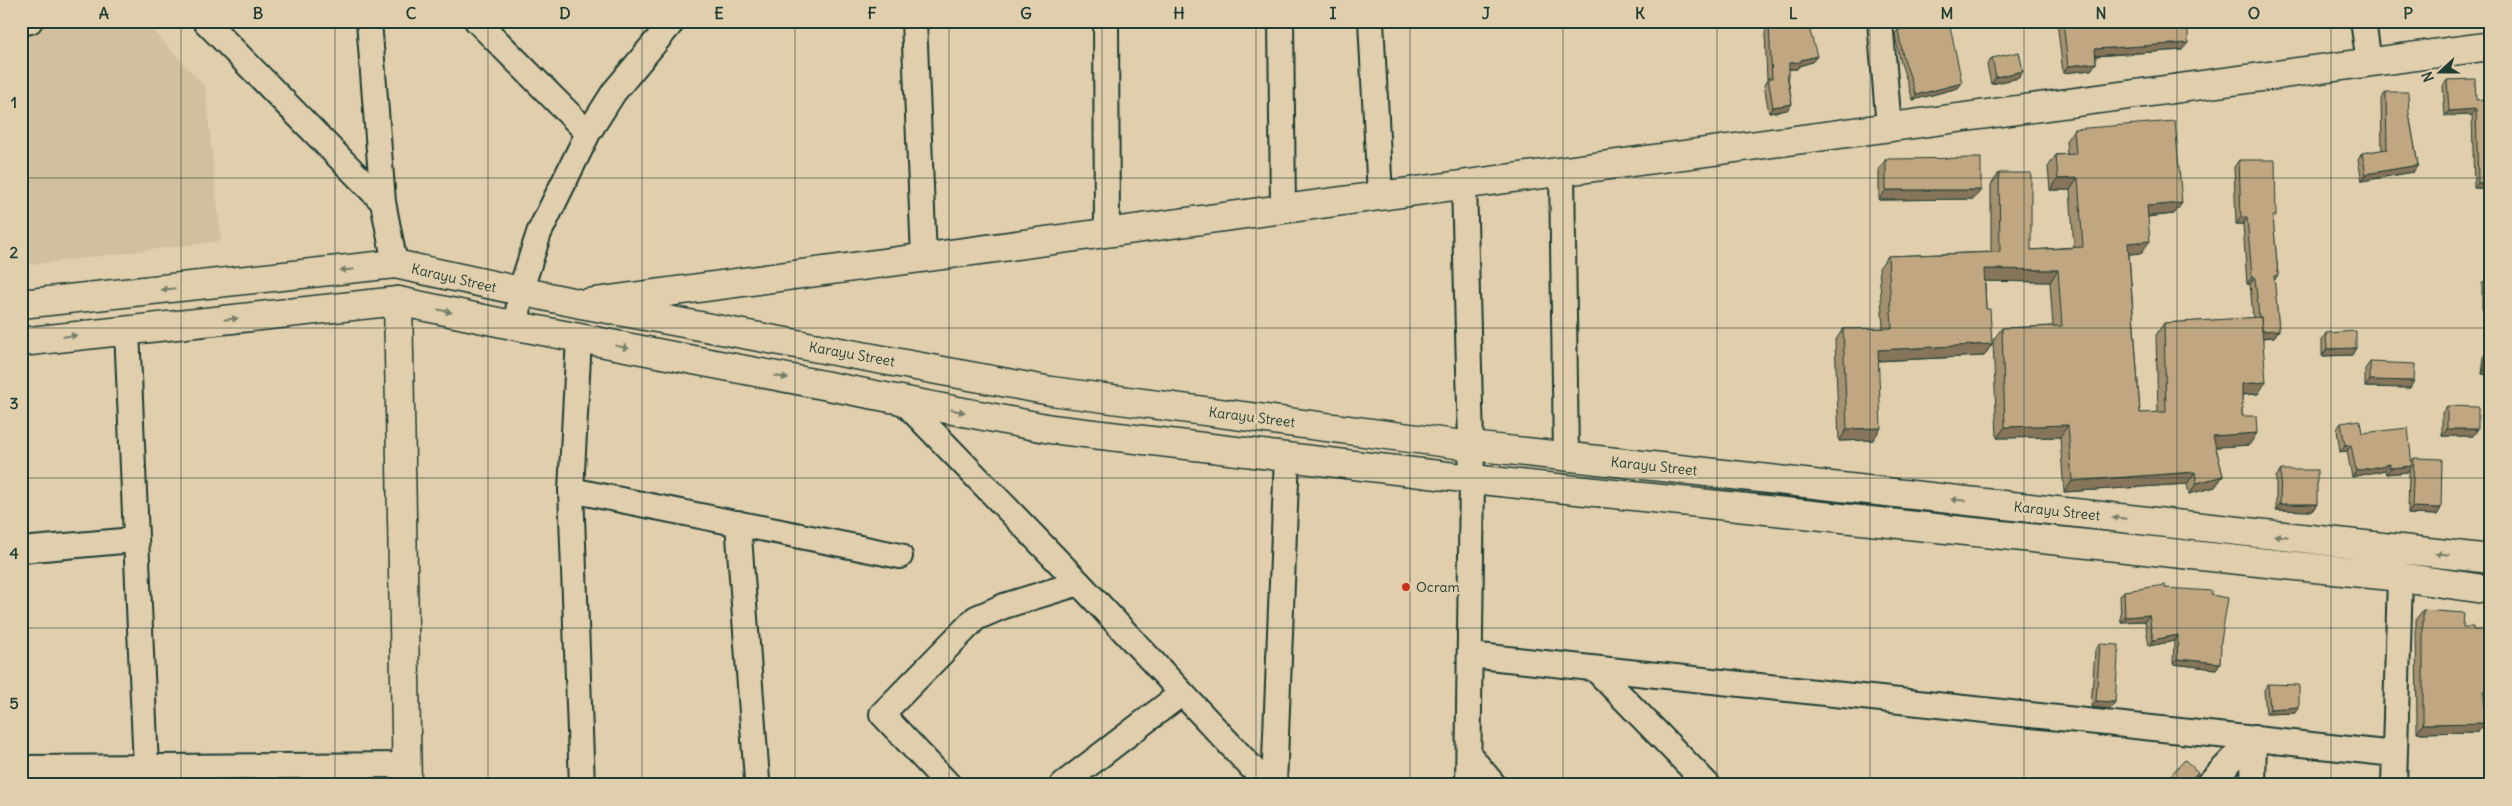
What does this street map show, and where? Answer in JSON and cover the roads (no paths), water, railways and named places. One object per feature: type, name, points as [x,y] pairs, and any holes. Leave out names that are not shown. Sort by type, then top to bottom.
[{"type":"main road","points":[[580,304],[2491,46]]},
{"type":"main road","points":[[395,264],[398,301],[407,775]]},
{"type":"main road","name":"Karayu Street","points":[[21,304],[395,264],[580,304],[1051,391],[1471,446],[2491,559]]},
{"type":"main road","points":[[21,342],[398,301],[579,338],[1052,429],[1472,479],[2400,577],[2491,590]]},
{"type":"street","points":[[21,22],[30,21]]},
{"type":"street","points":[[205,21],[383,202]]},
{"type":"street","points":[[369,21],[383,202],[395,264]]},
{"type":"street","points":[[477,21],[588,133]]},
{"type":"street","points":[[518,326],[520,292],[539,233],[588,133],[614,92],[673,21]]},
{"type":"street","points":[[914,21],[924,258]]},
{"type":"street","points":[[1106,21],[1107,233]]},
{"type":"street","points":[[1280,21],[1282,209]]},
{"type":"street","points":[[1372,21],[1380,196]]},
{"type":"street","points":[[1880,21],[1889,127]]},
{"type":"street","points":[[2363,21],[2369,62]]},
{"type":"street","points":[[1562,171],[1566,456]]},
{"type":"street","points":[[1464,184],[1472,479],[1468,785]]},
{"type":"street","points":[[127,330],[134,540],[146,767]]},
{"type":"street","points":[[579,338],[571,490],[582,785]]},
{"type":"street","points":[[903,401],[1079,583],[1268,785]]},
{"type":"street","points":[[1274,785],[1288,456]]},
{"type":"street","points":[[571,490],[900,556]]},
{"type":"street","points":[[738,523],[757,780]]},
{"type":"street","points":[[21,550],[134,540]]},
{"type":"street","points":[[2394,785],[2400,577]]},
{"type":"street","points":[[949,785],[882,714],[976,618],[1004,606],[1079,583]]},
{"type":"street","points":[[1470,655],[1596,670],[2395,754]]},
{"type":"street","points":[[1596,670],[1708,785]]},
{"type":"street","points":[[1062,785],[1182,693]]},
{"type":"street","points":[[2207,785],[2254,738]]},
{"type":"street","points":[[2253,785],[2254,738]]},
{"type":"street","points":[[1469,755],[1494,785]]},
{"type":"street","points":[[21,768],[146,767],[407,775]]},
{"type":"place","name":"Ocram","points":[[1406,587]]}]
